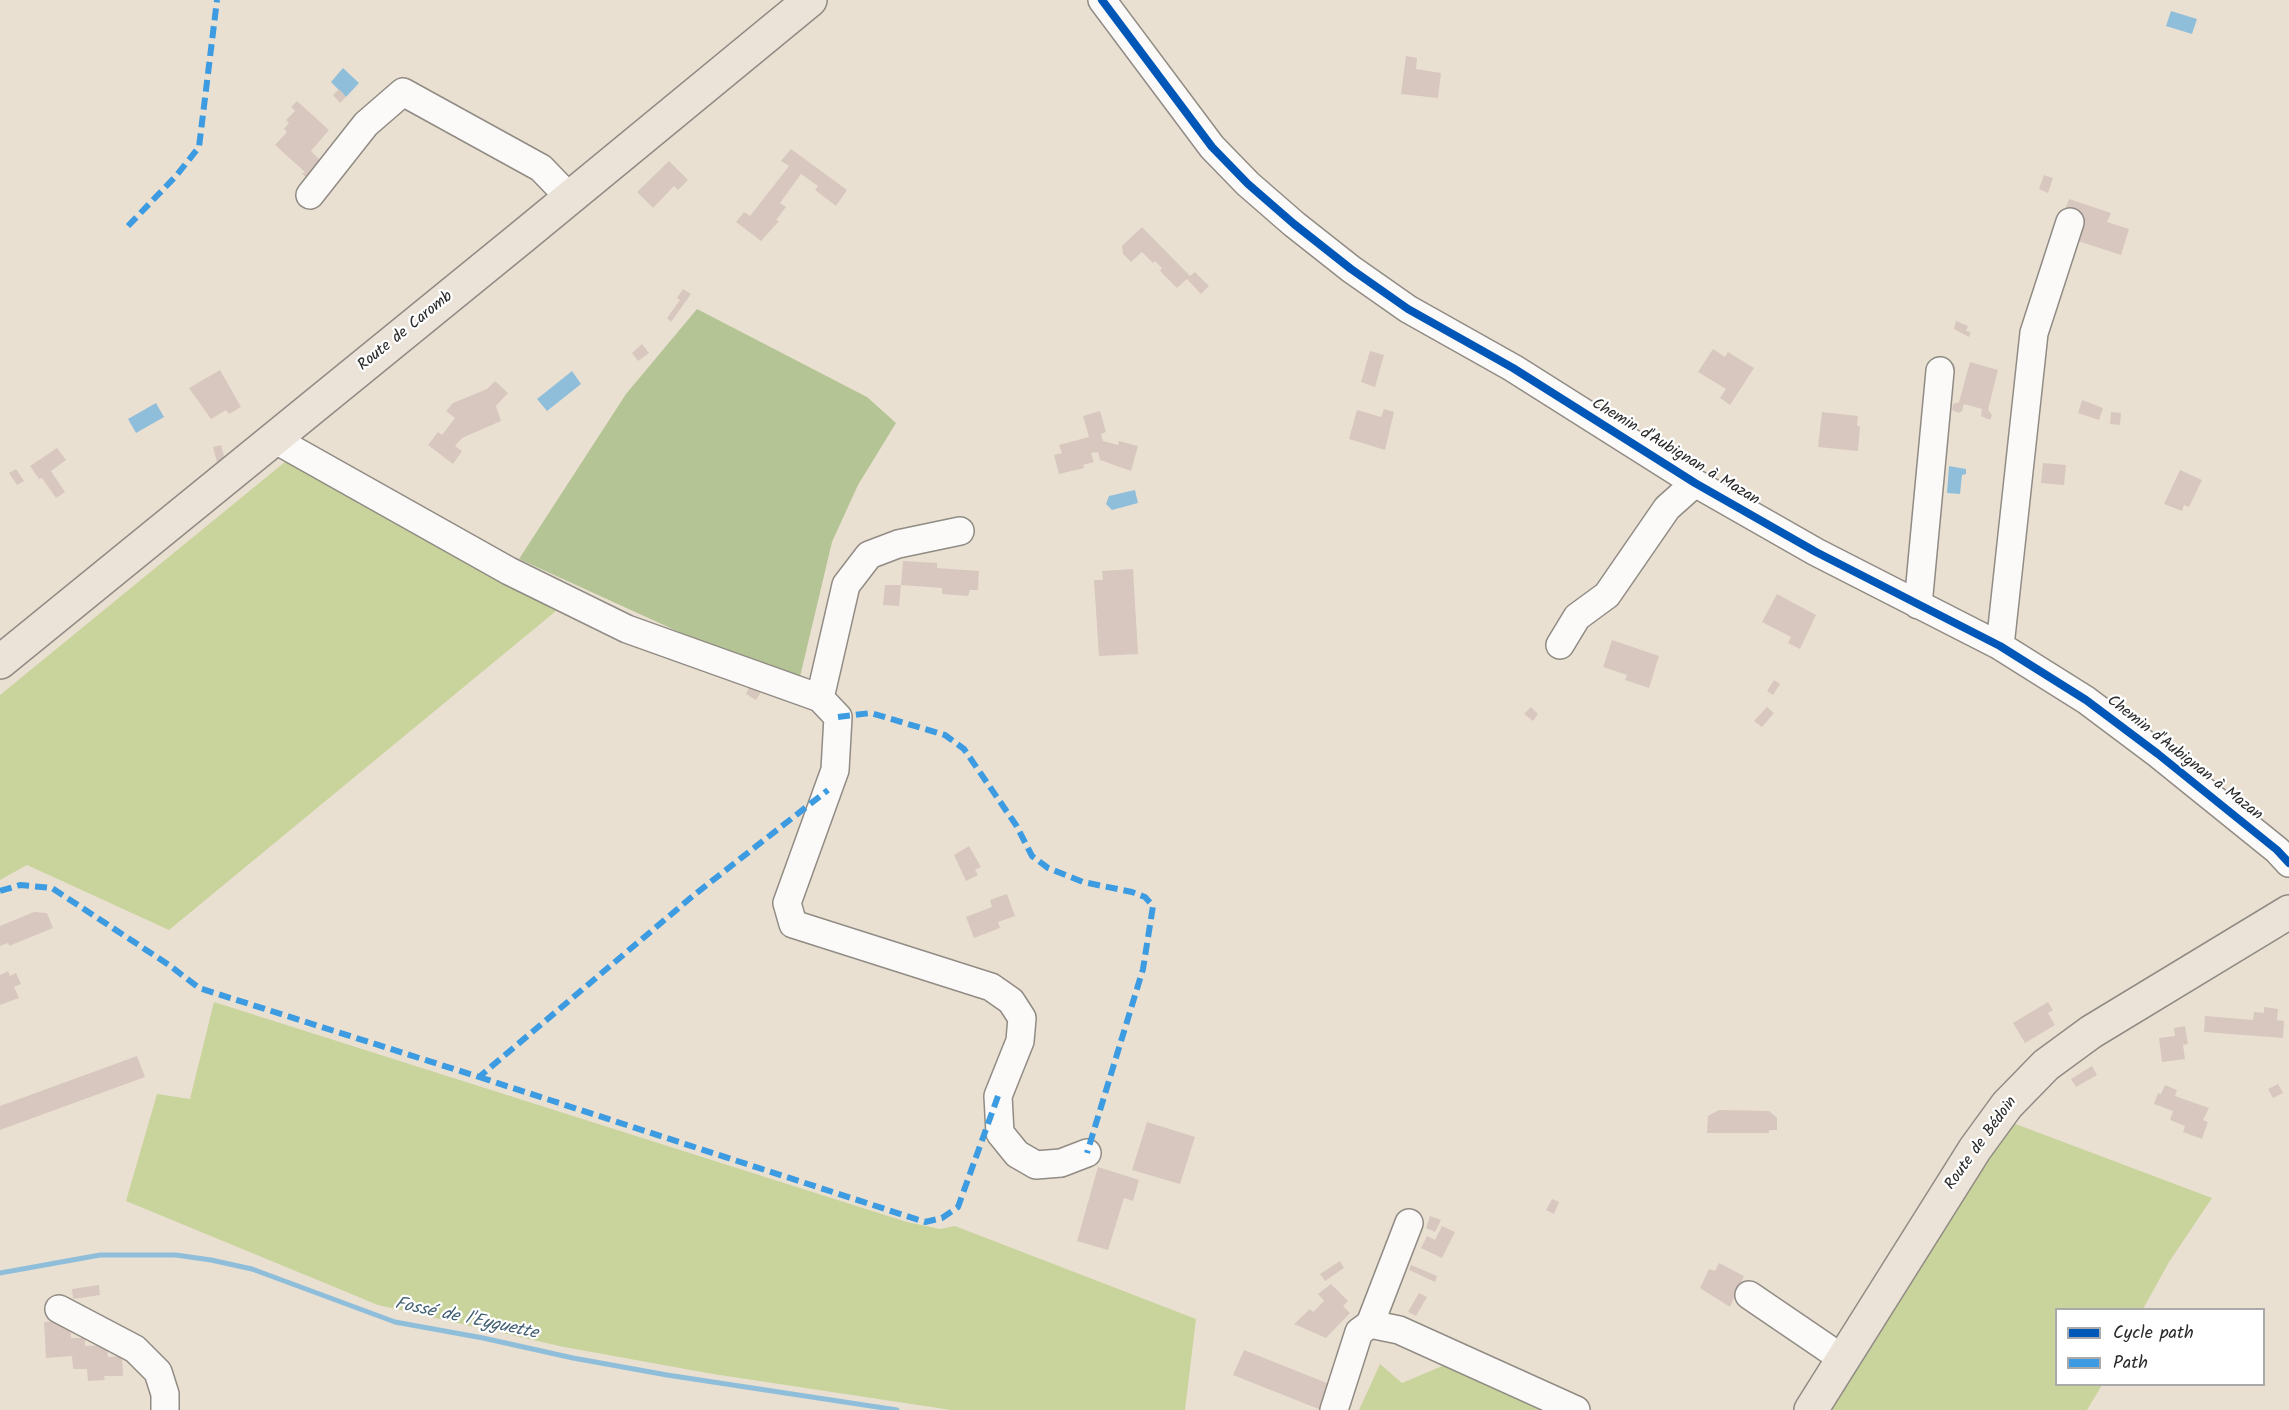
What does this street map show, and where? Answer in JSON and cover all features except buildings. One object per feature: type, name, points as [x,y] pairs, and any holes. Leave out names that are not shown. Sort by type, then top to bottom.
[{"type":"main road","name":"Route de Caromb","points":[[0,662],[810,0]]},
{"type":"main road","name":"Route de Bédoin","points":[[1811,1410],[1974,1149],[2007,1105],[2046,1065],[2138,1002],[2289,912]]},
{"type":"street","name":"Chemin d'Aubignan à Mazan","points":[[1102,0],[1212,147],[1248,184],[1351,269],[1408,309],[1513,368],[1695,483],[1816,552],[2000,646],[2086,700],[2158,754],[2277,850],[2289,863]]},
{"type":"street","points":[[310,195],[366,124],[403,92],[541,168],[570,198]]},
{"type":"street","points":[[2000,646],[2034,333],[2070,222]]},
{"type":"street","points":[[1918,605],[1940,371]]},
{"type":"street","points":[[274,439],[508,571],[627,629],[820,698],[837,717],[835,770],[787,903],[793,924],[991,987],[1011,1001],[1022,1018],[1020,1041],[998,1096],[1000,1133],[1017,1154],[1036,1165],[1061,1163],[1087,1153]]},
{"type":"street","points":[[1560,645],[1577,616],[1607,595],[1667,508],[1695,483]]},
{"type":"street","points":[[820,698],[846,585],[869,555],[898,544],[960,531]]},
{"type":"street","points":[[1334,1410],[1359,1332],[1370,1324],[1409,1223]]},
{"type":"street","points":[[1749,1295],[1843,1359]]},
{"type":"street","points":[[58,1309],[135,1349],[158,1372],[165,1394],[165,1410]]},
{"type":"street","points":[[1370,1324],[1399,1330],[1576,1410]]},
{"type":"green space","points":[[697,309],[867,397],[896,423],[858,485],[832,542],[799,681],[736,658],[519,559],[626,394]]},
{"type":"green space","points":[[291,457],[556,611],[169,930],[27,865],[0,880],[0,695]]},
{"type":"green space","points":[[214,1002],[907,1222],[940,1229],[955,1226],[1196,1319],[1185,1410],[951,1410],[713,1374],[564,1347],[378,1305],[126,1201],[157,1094],[190,1099]]},
{"type":"green space","points":[[2013,1123],[2212,1198],[2169,1262],[2144,1308],[2055,1308],[2055,1386],[2101,1386],[2087,1410],[1825,1410],[1976,1167]]},
{"type":"green space","points":[[1452,1362],[1563,1410],[1359,1410],[1380,1364],[1402,1383]]},
{"type":"water","points":[[2171,11],[2197,19],[2192,34],[2166,26]]},
{"type":"water","points":[[343,68],[359,83],[346,97],[331,82]]},
{"type":"water","points":[[572,371],[581,384],[547,411],[537,399]]},
{"type":"water","points":[[156,403],[164,417],[136,433],[128,419]]},
{"type":"water","points":[[1949,466],[1966,469],[1966,474],[1962,475],[1960,494],[1947,493]]},
{"type":"water","points":[[1135,490],[1138,503],[1112,510],[1106,504],[1109,496]]},
{"type":"waterway","name":"Fossé de l'Eyguette","points":[[0,1273],[100,1255],[176,1255],[211,1260],[252,1269],[395,1322],[667,1375],[897,1410]]},
{"type":"marked path","points":[[128,226],[176,176],[199,147],[217,0]]},
{"type":"marked path","points":[[838,717],[871,713],[945,735],[964,749],[1016,825],[1032,856],[1048,868],[1083,882],[1132,892],[1145,897],[1153,906],[1143,969],[1087,1153]]},
{"type":"marked path","points":[[0,891],[20,885],[52,888],[169,965],[199,988],[479,1077],[694,895],[828,790]]},
{"type":"marked path","points":[[479,1077],[925,1222],[942,1218],[958,1207],[998,1096]]},
{"type":"cycle path","points":[[1102,0],[1212,147],[1248,184],[1351,269],[1408,309],[1513,368],[1695,483],[1816,552],[2000,646],[2086,700],[2158,754],[2277,850],[2289,863]]}]
